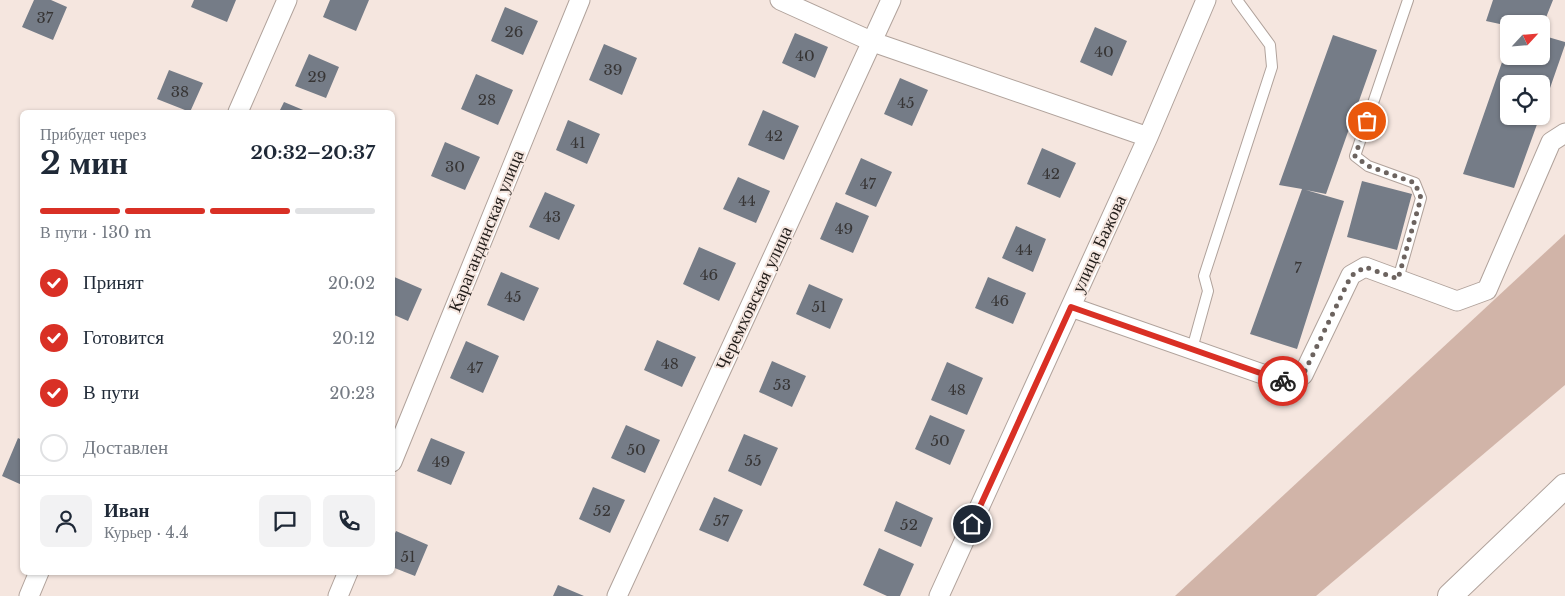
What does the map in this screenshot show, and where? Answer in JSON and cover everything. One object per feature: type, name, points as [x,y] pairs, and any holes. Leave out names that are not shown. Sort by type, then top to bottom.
[{"type":"street","points":[[239,110],[286,0]]},
{"type":"street","name":"Карагандинская улица","points":[[395,455],[580,0]]},
{"type":"street","points":[[780,0],[873,42],[1148,137]]},
{"type":"street","name":"Черемховская улица","points":[[617,596],[891,0]]},
{"type":"street","name":"улица Бажова","points":[[939,596],[1148,137],[1206,0]]},
{"type":"street","points":[[1071,307],[1288,383],[1303,375],[1351,276],[1365,267],[1457,301],[1487,290],[1551,142],[1565,133]]},
{"type":"street","points":[[1450,596],[1565,486]]},
{"type":"street","points":[[29,596],[38,575]]},
{"type":"street","points":[[338,596],[347,575]]},
{"type":"lane","points":[[1192,349],[1208,291],[1204,276],[1272,67],[1270,45],[1237,0]]},
{"type":"lane","points":[[1398,279],[1421,198],[1415,183],[1368,166],[1355,156],[1408,0]]},
{"type":"shaded area","points":[[1565,234],[1565,385],[1316,596],[1175,596]]},
{"type":"building","points":[[34,0],[51,0],[67,7],[53,40],[22,27]]},
{"type":"building","points":[[194,0],[236,0],[227,22],[191,7]]},
{"type":"building","points":[[330,0],[369,0],[356,31],[323,17]]},
{"type":"building","points":[[1493,0],[1553,0],[1547,15],[1500,15],[1500,24],[1486,21]]},
{"type":"building","points":[[505,7],[538,21],[523,55],[491,41]]},
{"type":"building","points":[[1095,27],[1127,41],[1112,76],[1080,62]]},
{"type":"building","points":[[795,33],[828,47],[815,78],[782,63]]},
{"type":"building","points":[[1333,35],[1377,50],[1326,194],[1306,190],[1344,201],[1297,349],[1250,334],[1302,189],[1279,185]]},
{"type":"building","points":[[1550,38],[1565,42],[1550,88],[1550,75],[1500,75],[1500,125],[1537,125],[1514,188],[1463,174],[1501,65],[1550,65]]},
{"type":"building","points":[[604,44],[637,58],[622,95],[589,80]]},
{"type":"building","points":[[309,54],[339,67],[326,98],[295,86]]},
{"type":"building","points":[[169,70],[203,83],[191,110],[185,110],[157,99]]},
{"type":"building","points":[[476,74],[513,90],[498,125],[461,109]]},
{"type":"building","points":[[900,78],[928,90],[912,126],[884,114]]},
{"type":"building","points":[[284,102],[303,110],[280,110]]},
{"type":"building","points":[[763,110],[799,126],[784,160],[748,145]]},
{"type":"building","points":[[568,120],[600,134],[587,164],[556,150]]},
{"type":"building","points":[[445,142],[480,157],[465,190],[431,176]]},
{"type":"building","points":[[1042,148],[1076,163],[1060,198],[1027,184]]},
{"type":"building","points":[[861,158],[892,172],[876,207],[845,194]]},
{"type":"building","points":[[738,177],[770,191],[756,223],[723,209]]},
{"type":"building","points":[[1362,181],[1412,194],[1397,250],[1347,237]]},
{"type":"building","points":[[545,192],[575,205],[559,240],[529,227]]},
{"type":"building","points":[[836,202],[869,216],[853,253],[820,239]]},
{"type":"building","points":[[1016,226],[1046,239],[1033,272],[1002,258]]},
{"type":"building","points":[[699,247],[736,263],[719,301],[683,284]]},
{"type":"building","points":[[501,272],[539,288],[524,321],[487,305]]},
{"type":"building","points":[[395,277],[422,289],[408,321],[395,315]]},
{"type":"building","points":[[988,277],[1026,293],[1013,324],[975,308]]},
{"type":"building","points":[[809,284],[843,299],[830,329],[796,314]]},
{"type":"building","points":[[657,340],[696,357],[682,387],[644,370]]},
{"type":"building","points":[[466,341],[499,356],[483,393],[450,378]]},
{"type":"building","points":[[772,361],[806,376],[792,407],[759,392]]},
{"type":"building","points":[[947,362],[983,378],[967,415],[931,400]]},
{"type":"building","points":[[930,415],[965,430],[950,465],[915,449]]},
{"type":"building","points":[[626,425],[660,440],[645,473],[611,458]]},
{"type":"building","points":[[744,434],[778,448],[761,486],[728,471]]},
{"type":"building","points":[[18,438],[20,439],[20,484],[2,476]]},
{"type":"building","points":[[431,438],[465,452],[451,485],[417,471]]},
{"type":"building","points":[[593,487],[625,500],[610,533],[579,519]]},
{"type":"building","points":[[714,497],[743,510],[728,542],[699,530]]},
{"type":"building","points":[[896,501],[933,518],[921,547],[884,531]]},
{"type":"building","points":[[396,531],[428,545],[415,576],[395,568]]},
{"type":"building","points":[[879,548],[914,564],[900,596],[887,596],[863,585]]},
{"type":"building","points":[[558,585],[584,596],[553,596]]},
{"type":"way so far","points":[[1283,381],[1288,383],[1303,375],[1351,276],[1365,267],[1398,279],[1421,198],[1415,183],[1368,166],[1355,156],[1367,121]]},
{"type":"route","points":[[972,524],[1071,307],[1283,381]]}]
